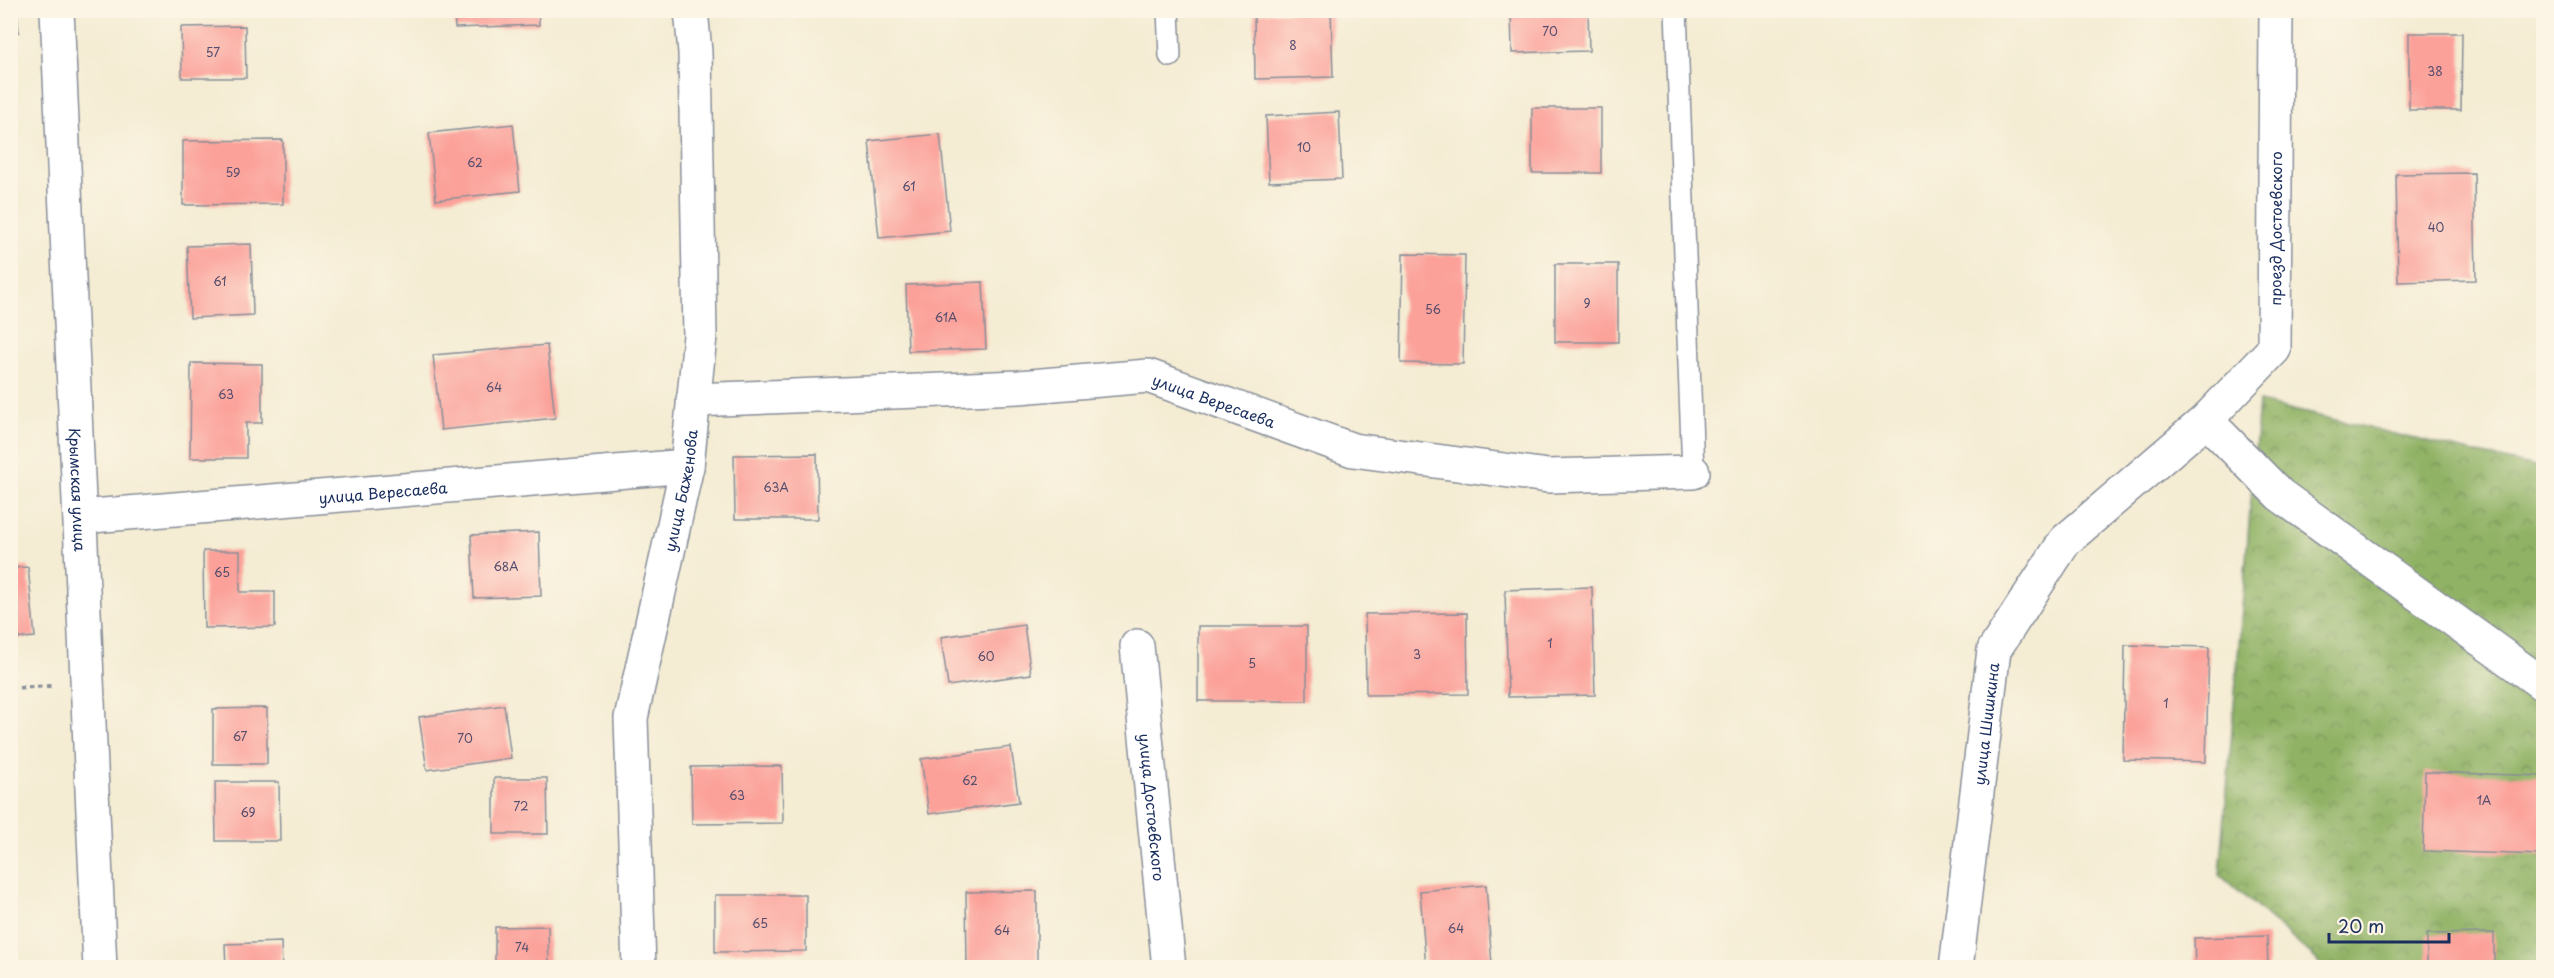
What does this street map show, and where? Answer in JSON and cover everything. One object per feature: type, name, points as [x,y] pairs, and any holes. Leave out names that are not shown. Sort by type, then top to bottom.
[{"type":"street","name":"Крымская улица","points":[[57,10],[100,968]]},
{"type":"street","name":"улица Баженова","points":[[639,968],[631,718],[687,466],[699,336],[695,52],[690,10]]},
{"type":"street","name":"проезд Достоевского","points":[[2205,420],[2274,349],[2276,10]]},
{"type":"street","name":"улица Вересаева","points":[[693,400],[1019,387],[1148,376],[1353,450],[1548,476],[1693,472]]},
{"type":"street","points":[[2205,420],[2280,495],[2544,685]]},
{"type":"street","name":"улица Шишкина","points":[[1956,968],[1994,650],[2065,541],[2205,420]]},
{"type":"street","name":"улица Вересаева","points":[[80,517],[687,466]]},
{"type":"street","name":"улица Достоевского","points":[[1137,646],[1169,968]]},
{"type":"lane","points":[[1168,10],[1170,56]]},
{"type":"lane","points":[[1676,10],[1693,472]]},
{"type":"green space","points":[[2259,402],[2543,469],[2543,967],[2325,967],[2220,875]]},
{"type":"building","points":[[10,10],[17,10],[19,32],[10,33]]},
{"type":"building","points":[[454,10],[538,10],[539,25],[455,28]]},
{"type":"building","points":[[1511,10],[1588,10],[1589,51],[1512,53]]},
{"type":"building","points":[[1331,11],[1333,77],[1255,79],[1254,13]]},
{"type":"building","points":[[245,26],[246,78],[182,78],[181,27]]},
{"type":"building","points":[[2409,33],[2462,33],[2461,110],[2409,110]]},
{"type":"building","points":[[1532,108],[1601,108],[1601,173],[1532,173]]},
{"type":"building","points":[[1339,112],[1342,179],[1269,182],[1266,116]]},
{"type":"building","points":[[513,124],[520,191],[436,200],[429,133]]},
{"type":"building","points":[[940,134],[950,231],[879,238],[869,141]]},
{"type":"building","points":[[283,140],[283,204],[183,205],[183,141]]},
{"type":"building","points":[[2474,173],[2476,280],[2398,282],[2396,174]]},
{"type":"building","points":[[251,244],[253,315],[190,318],[187,246]]},
{"type":"building","points":[[1403,254],[1465,255],[1463,364],[1401,363]]},
{"type":"building","points":[[1555,264],[1618,264],[1618,342],[1555,342]]},
{"type":"building","points":[[983,282],[986,349],[908,351],[906,285]]},
{"type":"building","points":[[547,345],[555,418],[441,430],[433,355]]},
{"type":"building","points":[[191,363],[262,364],[262,423],[246,423],[246,458],[190,458]]},
{"type":"building","points":[[817,454],[818,519],[735,519],[734,455]]},
{"type":"building","points":[[539,532],[541,596],[474,598],[471,535]]},
{"type":"building","points":[[203,551],[240,551],[240,592],[275,592],[275,627],[204,628]]},
{"type":"building","points":[[28,567],[35,637],[10,639],[10,568]]},
{"type":"building","points":[[1592,587],[1595,695],[1508,697],[1505,590]]},
{"type":"building","points":[[1467,613],[1468,694],[1366,695],[1365,614]]},
{"type":"building","points":[[1024,625],[1031,674],[948,686],[941,637]]},
{"type":"building","points":[[1198,626],[1307,626],[1307,701],[1198,701]]},
{"type":"building","points":[[2125,645],[2209,647],[2206,762],[2123,760]]},
{"type":"building","points":[[504,705],[511,758],[427,770],[419,717]]},
{"type":"building","points":[[267,708],[267,764],[213,764],[213,709]]},
{"type":"building","points":[[1011,747],[1019,802],[929,814],[921,759]]},
{"type":"building","points":[[782,766],[783,823],[692,824],[691,767]]},
{"type":"building","points":[[2425,772],[2544,776],[2543,855],[2423,851]]},
{"type":"building","points":[[494,778],[547,778],[548,834],[494,834]]},
{"type":"building","points":[[215,782],[279,782],[280,841],[216,841]]},
{"type":"building","points":[[1486,885],[1492,965],[1426,968],[1420,891]]},
{"type":"building","points":[[1037,891],[1037,968],[967,968],[966,892]]},
{"type":"building","points":[[715,895],[806,895],[806,951],[715,952]]},
{"type":"building","points":[[548,926],[549,968],[495,968],[495,927]]},
{"type":"building","points":[[2494,933],[2494,968],[2427,968],[2427,934]]},
{"type":"building","points":[[2267,936],[2268,968],[2195,968],[2194,938]]},
{"type":"building","points":[[281,942],[282,968],[226,968],[225,944]]}]
